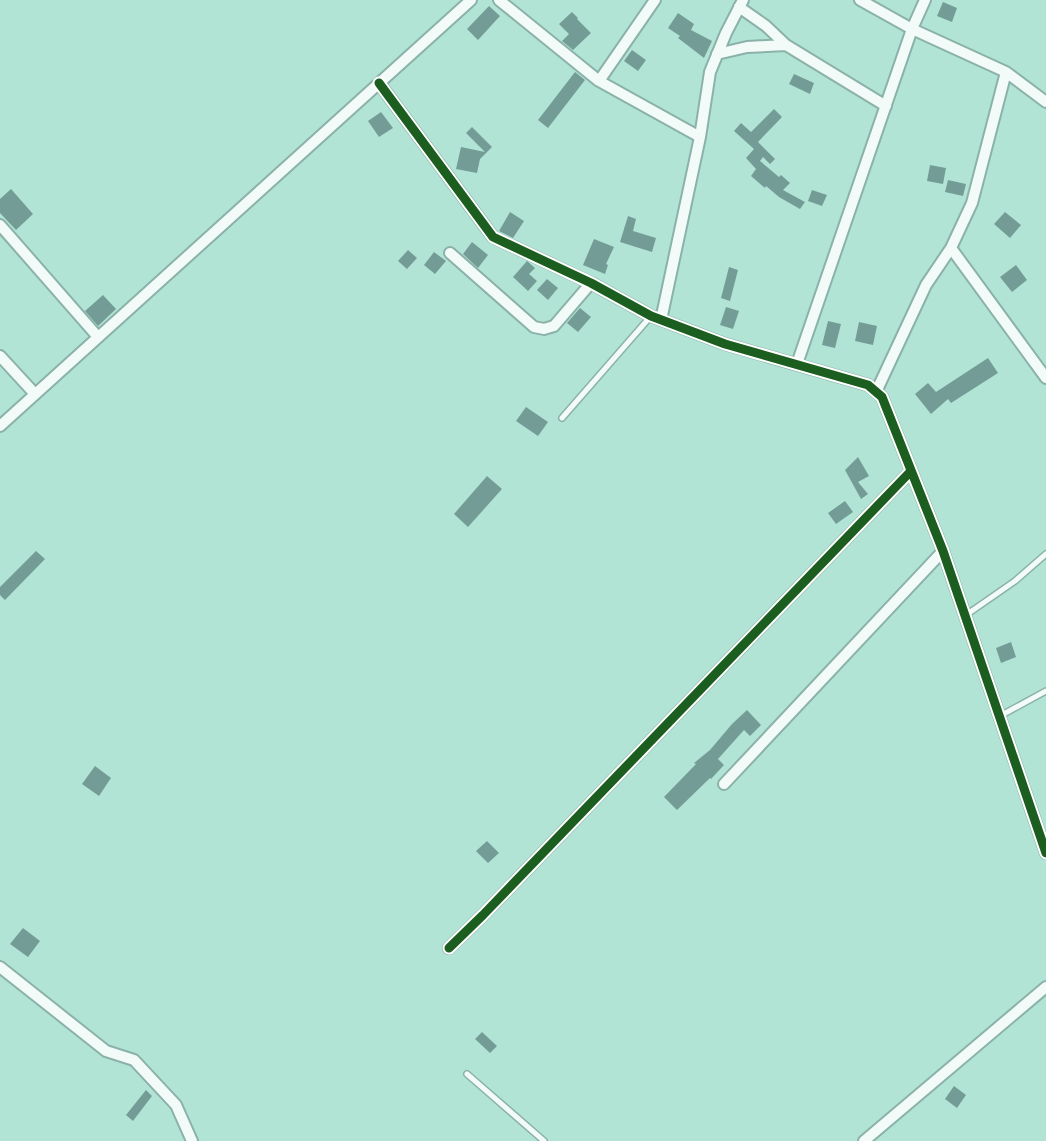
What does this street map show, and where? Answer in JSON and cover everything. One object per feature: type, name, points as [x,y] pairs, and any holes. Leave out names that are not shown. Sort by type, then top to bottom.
[{"type":"street","points":[[0,426],[471,0]]},
{"type":"street","points":[[499,0],[599,81],[700,137]]},
{"type":"street","points":[[599,81],[655,0]]},
{"type":"street","points":[[860,0],[912,29],[1006,72],[1046,102]]},
{"type":"street","points":[[796,364],[912,29],[925,0]]},
{"type":"street","points":[[656,318],[700,137],[710,72],[741,3],[786,45],[885,106]]},
{"type":"street","points":[[717,54],[747,47],[786,45]]},
{"type":"street","points":[[876,392],[926,285],[951,248],[972,203],[1006,72]]},
{"type":"street","points":[[379,83],[494,237],[591,283],[656,318],[725,344],[868,386],[882,397],[966,615],[1046,854]]},
{"type":"street","points":[[0,225],[98,337]]},
{"type":"street","points":[[951,248],[1046,378]]},
{"type":"street","points":[[450,253],[534,327],[544,329],[554,326],[591,283]]},
{"type":"street","points":[[0,356],[35,394]]},
{"type":"street","points":[[449,948],[911,471]]},
{"type":"street","points":[[724,784],[943,551]]},
{"type":"street","points":[[0,967],[106,1051],[134,1060],[176,1105],[192,1141]]},
{"type":"street","points":[[864,1141],[1046,987]]},
{"type":"lane","points":[[562,418],[656,318]]},
{"type":"lane","points":[[966,615],[1015,581],[1046,554]]},
{"type":"lane","points":[[999,717],[1046,691]]},
{"type":"lane","points":[[467,1074],[544,1141]]},
{"type":"building","points":[[943,2],[957,8],[952,22],[937,16]]},
{"type":"building","points":[[489,6],[500,16],[478,40],[467,29]]},
{"type":"building","points":[[572,12],[591,33],[573,50],[562,41],[569,34],[559,24]]},
{"type":"building","points":[[678,13],[694,24],[691,30],[712,41],[704,58],[668,28]]},
{"type":"building","points":[[632,50],[646,60],[638,71],[624,61]]},
{"type":"building","points":[[575,72],[585,80],[548,128],[538,120]]},
{"type":"building","points":[[794,74],[814,83],[810,94],[789,84]]},
{"type":"building","points":[[774,109],[782,117],[758,142],[775,159],[770,164],[763,157],[760,161],[790,183],[783,190],[805,202],[800,209],[779,197],[766,186],[765,188],[751,176],[756,169],[746,158],[754,149],[734,131],[741,123],[751,132]]},
{"type":"building","points":[[381,112],[393,128],[379,137],[368,121]]},
{"type":"building","points":[[472,127],[492,147],[480,159],[477,173],[456,169],[461,147],[485,152],[466,133]]},
{"type":"building","points":[[930,165],[946,168],[943,184],[927,181]]},
{"type":"building","points":[[948,180],[966,184],[963,196],[945,192]]},
{"type":"building","points":[[11,189],[33,214],[16,230],[0,213],[0,199]]},
{"type":"building","points":[[812,190],[827,195],[822,206],[808,201]]},
{"type":"building","points":[[510,212],[524,221],[513,238],[499,231]]},
{"type":"building","points":[[1005,212],[1021,225],[1010,238],[994,224]]},
{"type":"building","points":[[628,216],[636,219],[633,231],[656,238],[652,252],[620,242]]},
{"type":"building","points":[[594,239],[614,247],[606,264],[608,265],[605,274],[583,265]]},
{"type":"building","points":[[472,242],[488,255],[478,268],[463,254]]},
{"type":"building","points":[[408,250],[417,258],[407,269],[398,261]]},
{"type":"building","points":[[434,252],[446,261],[435,274],[424,265]]},
{"type":"building","points":[[527,261],[535,268],[529,274],[537,281],[528,291],[513,277]]},
{"type":"building","points":[[1016,265],[1027,280],[1012,292],[1000,277]]},
{"type":"building","points":[[729,267],[738,270],[730,301],[721,298]]},
{"type":"building","points":[[547,279],[558,288],[548,300],[537,290]]},
{"type":"building","points":[[103,295],[116,309],[98,326],[85,311]]},
{"type":"building","points":[[726,307],[739,311],[733,329],[720,325]]},
{"type":"building","points":[[580,308],[591,317],[578,332],[567,323]]},
{"type":"building","points":[[828,321],[841,324],[835,348],[822,345]]},
{"type":"building","points":[[859,322],[877,326],[873,345],[855,341]]},
{"type":"building","points":[[988,358],[998,373],[951,403],[948,399],[931,414],[915,394],[928,383],[936,392]]},
{"type":"building","points":[[526,407],[548,422],[538,436],[516,421]]},
{"type":"building","points":[[858,457],[869,476],[858,482],[868,494],[861,499],[845,470]]},
{"type":"building","points":[[487,476],[502,489],[468,527],[454,514]]},
{"type":"building","points":[[845,501],[853,512],[836,524],[828,513]]},
{"type":"building","points":[[36,551],[45,559],[5,600],[0,595],[0,587]]},
{"type":"building","points":[[1011,642],[1016,657],[1001,663],[996,648]]},
{"type":"building","points":[[747,710],[761,725],[750,736],[744,730],[718,759],[724,765],[677,810],[664,797]]},
{"type":"building","points":[[95,766],[111,778],[99,796],[82,784]]},
{"type":"building","points":[[487,841],[499,853],[488,863],[476,851]]},
{"type":"building","points":[[23,928],[40,941],[28,957],[10,944]]},
{"type":"building","points":[[482,1032],[497,1046],[490,1053],[475,1039]]},
{"type":"building","points":[[954,1086],[966,1095],[957,1108],[945,1099]]},
{"type":"building","points":[[146,1090],[152,1096],[133,1121],[126,1115]]},
{"type":"cycle path","points":[[379,83],[493,237],[591,283],[651,316],[725,344],[868,385],[882,397],[943,551],[1046,853]]},
{"type":"cycle path","points":[[449,948],[911,471]]}]
